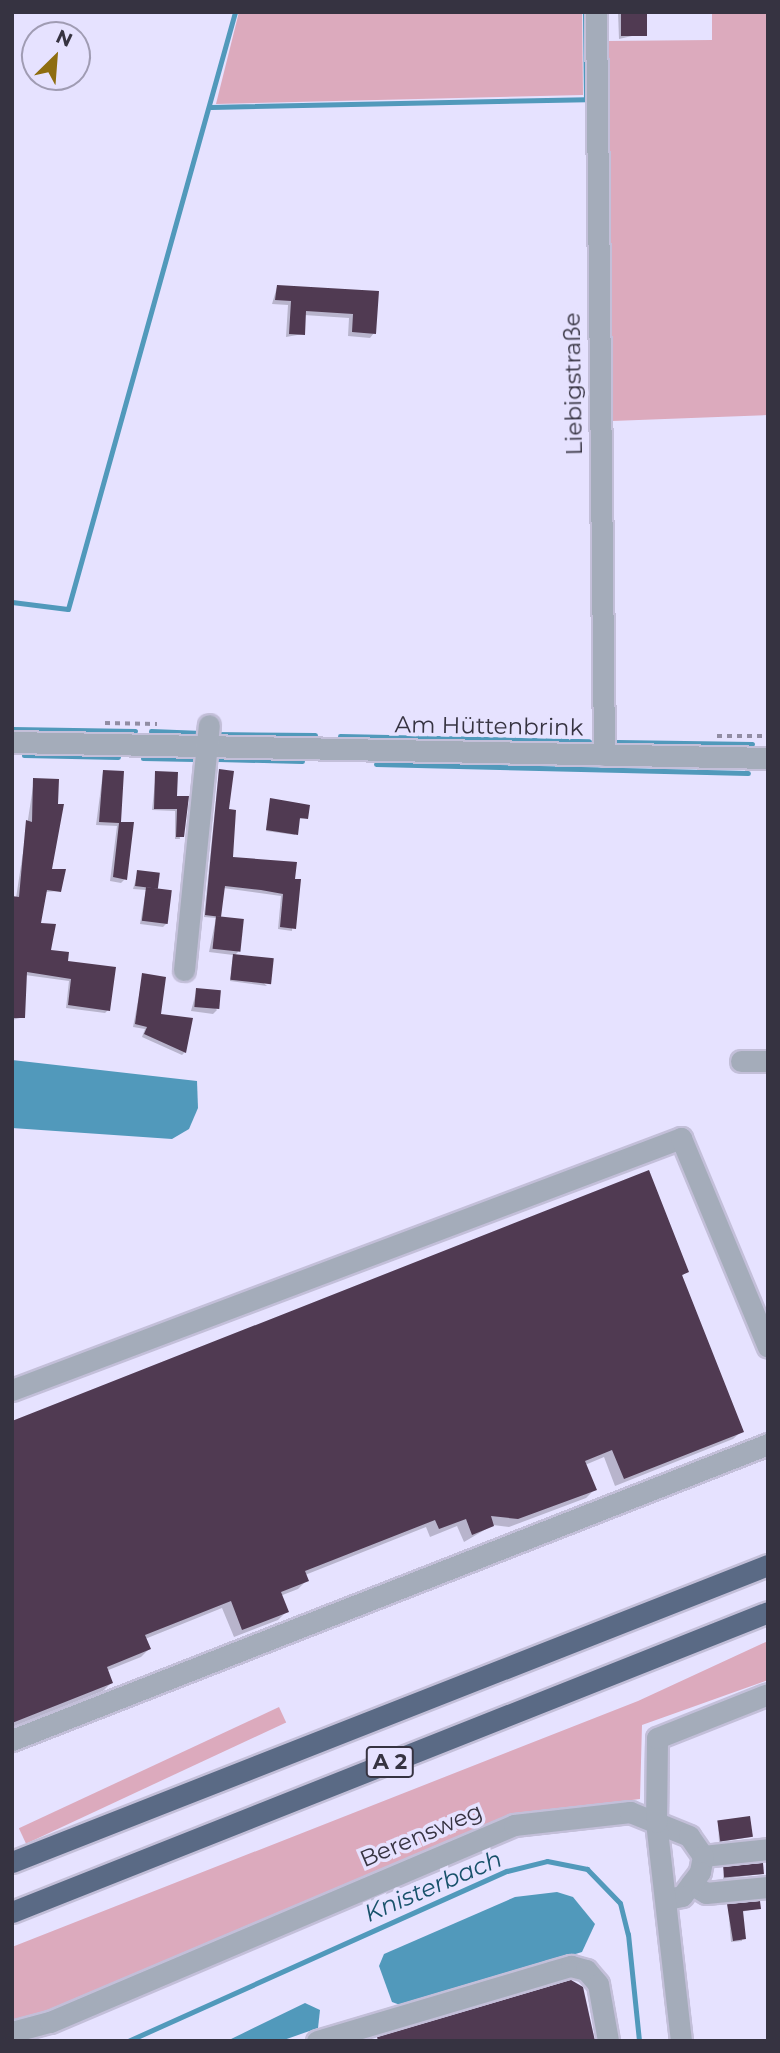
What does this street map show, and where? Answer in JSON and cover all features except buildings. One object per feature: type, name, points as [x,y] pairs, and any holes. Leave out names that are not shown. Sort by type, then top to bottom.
[{"type":"highway","name":"A 2","points":[[12,1862],[768,1565]]},
{"type":"highway","name":"A 2","points":[[12,1912],[768,1612]]},
{"type":"street","name":"Liebigstraße","points":[[596,12],[604,755]]},
{"type":"street","name":"Am Hüttenbrink","points":[[12,742],[141,734],[321,739],[604,755],[768,758]]},
{"type":"street","points":[[184,970],[209,736]]},
{"type":"street","points":[[741,1061],[768,1061]]},
{"type":"street","points":[[12,1390],[681,1138],[763,1316],[768,1347]]},
{"type":"street","points":[[12,1740],[768,1444]]},
{"type":"street","points":[[681,2041],[667,1899],[656,1822],[657,1738],[768,1694]]},
{"type":"street","name":"Berensweg","points":[[12,2032],[50,2022],[514,1825],[630,1812],[690,1836],[702,1856]]},
{"type":"street","points":[[667,1899],[682,1896],[700,1872],[702,1856],[768,1849]]},
{"type":"street","points":[[691,1884],[706,1894],[768,1887]]},
{"type":"street","points":[[317,2041],[571,1966],[586,1970],[598,1984],[608,2041]]},
{"type":"shaded area","points":[[239,12],[582,12],[583,95],[216,104]]},
{"type":"shaded area","points":[[712,12],[768,12],[768,415],[612,421],[607,41],[712,40]]},
{"type":"shaded area","points":[[768,1641],[768,1680],[642,1725],[640,1799],[512,1815],[25,2020],[12,2020],[12,1947],[638,1701]]},
{"type":"shaded area","points":[[279,1707],[286,1722],[26,1844],[19,1828]]},
{"type":"water","points":[[12,1060],[197,1081],[198,1108],[189,1129],[172,1139],[12,1128]]},
{"type":"water","points":[[557,1892],[573,1897],[595,1924],[582,1952],[403,2006],[392,2002],[379,1966],[384,1954],[515,1897]]},
{"type":"water","points":[[305,2003],[320,2010],[318,2028],[281,2041],[227,2041]]},
{"type":"waterway","points":[[12,602],[68,609],[235,12]]},
{"type":"waterway","points":[[211,107],[586,99],[585,12]]},
{"type":"waterway","points":[[12,729],[135,731]]},
{"type":"waterway","points":[[151,731],[202,733]]},
{"type":"waterway","points":[[214,734],[315,735]]},
{"type":"waterway","points":[[340,736],[589,741]]},
{"type":"waterway","points":[[617,742],[752,744]]},
{"type":"waterway","points":[[24,755],[118,757]]},
{"type":"waterway","points":[[143,758],[194,759]]},
{"type":"waterway","points":[[218,759],[302,761]]},
{"type":"waterway","points":[[376,764],[748,773]]},
{"type":"waterway","name":"Knisterbach","points":[[128,2041],[507,1871],[547,1861],[587,1869],[620,1903],[628,1934],[639,2041]]}]
